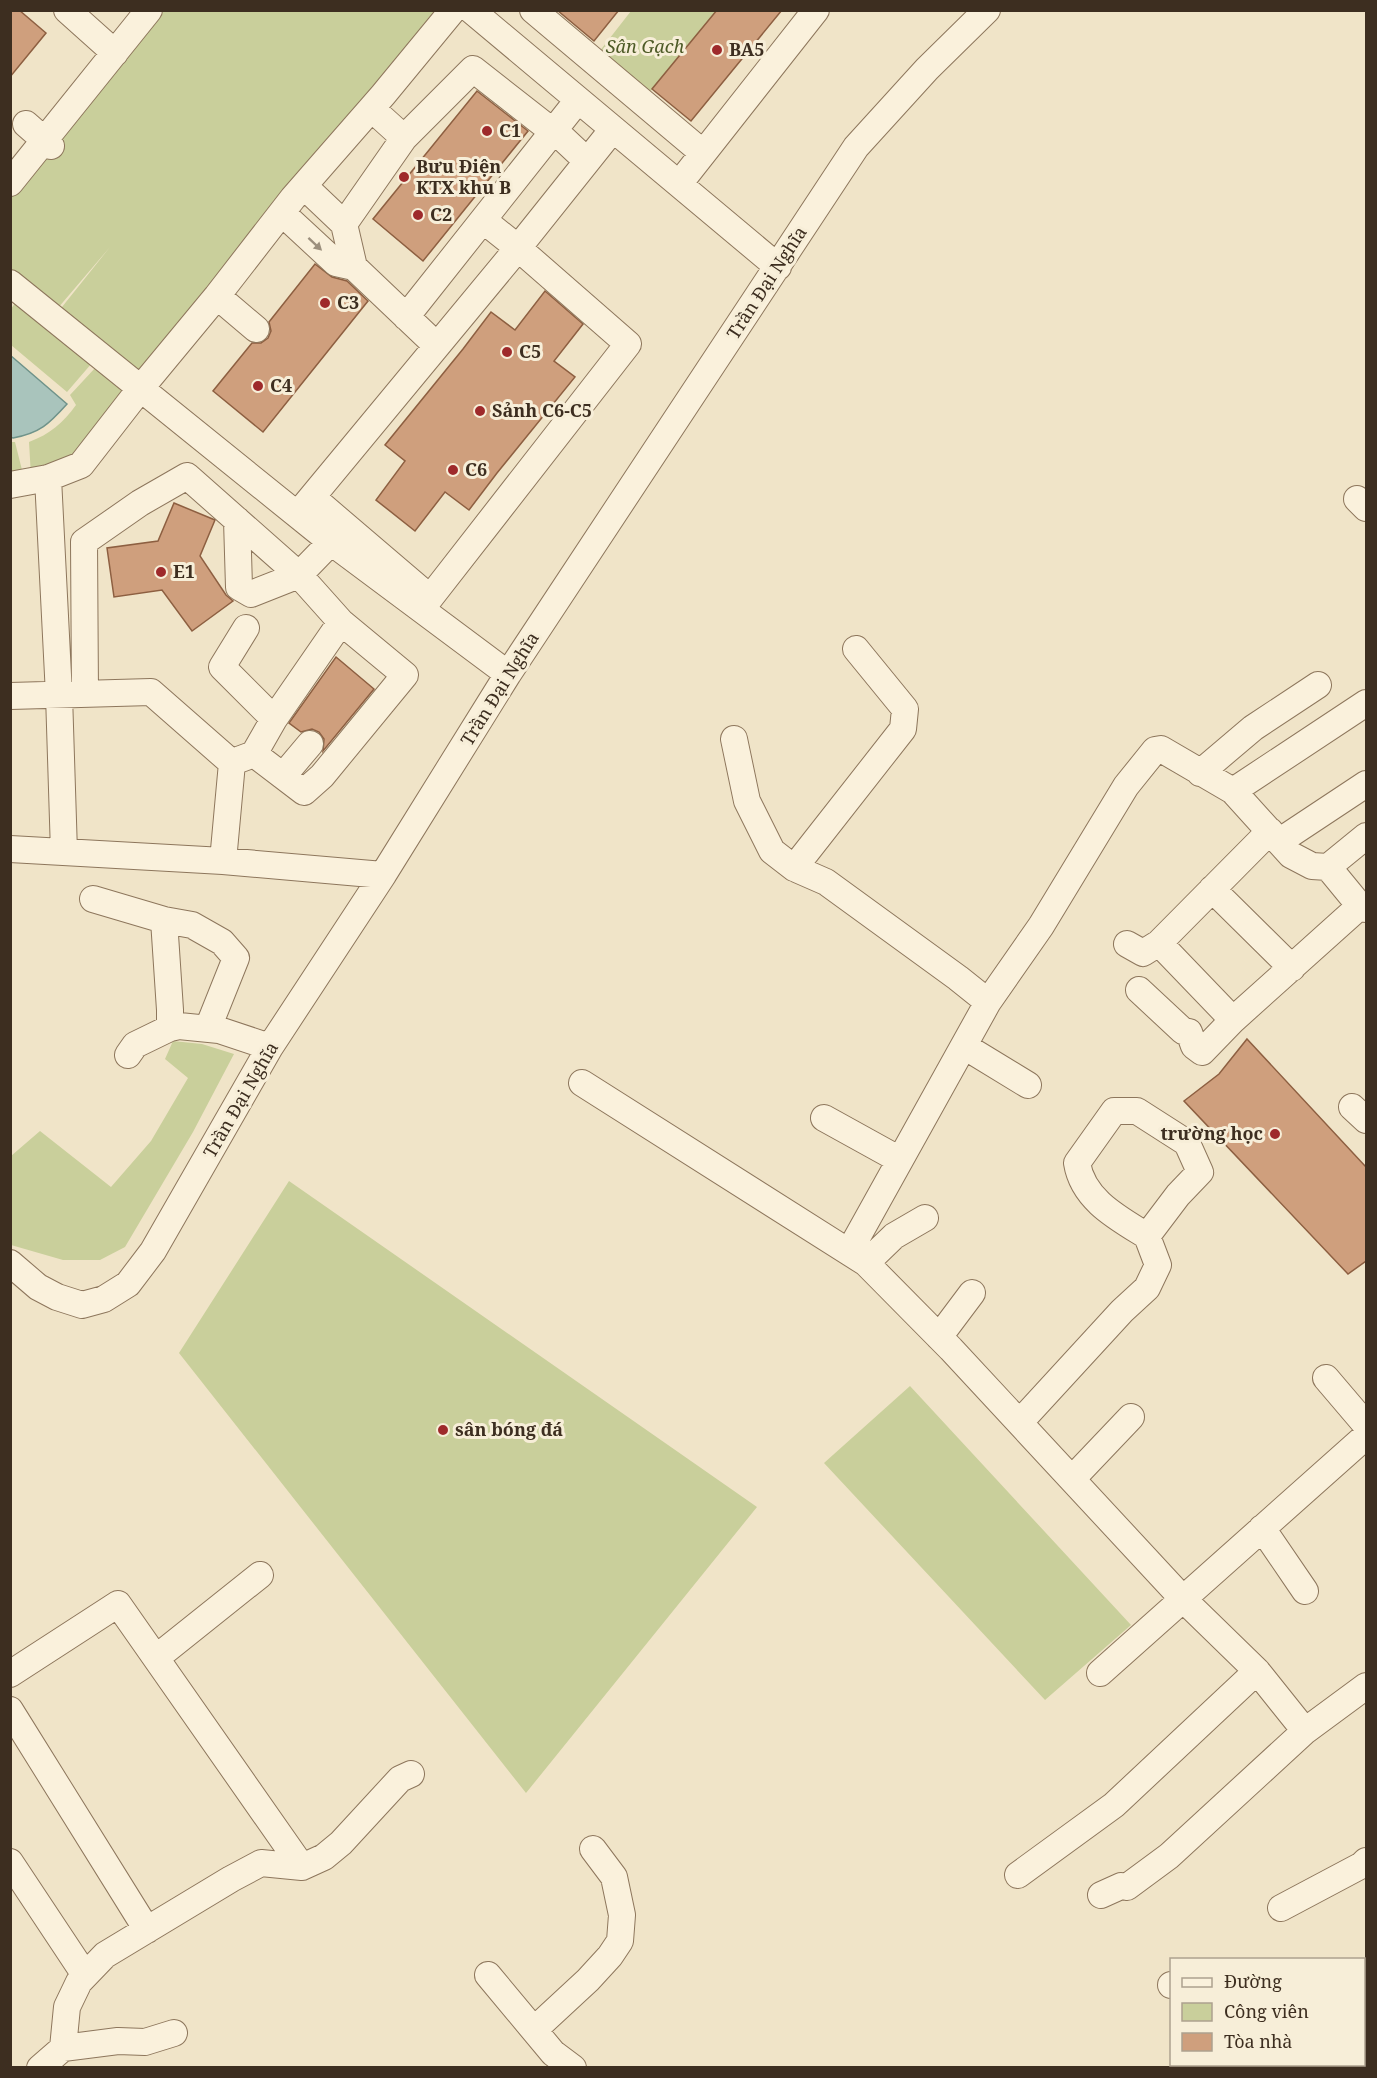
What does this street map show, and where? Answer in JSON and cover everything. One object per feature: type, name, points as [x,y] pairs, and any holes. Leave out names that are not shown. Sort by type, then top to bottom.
[{"type":"street","points":[[10,183],[48,143],[149,10]]},
{"type":"street","points":[[10,485],[48,478],[81,465],[304,186],[372,109],[453,10]]},
{"type":"street","points":[[471,10],[778,267]]},
{"type":"street","points":[[503,37],[522,10]]},
{"type":"street","points":[[533,10],[703,153]]},
{"type":"street","points":[[679,184],[816,10]]},
{"type":"street","name":"Trần Đại Nghĩa","points":[[10,1263],[38,1287],[57,1297],[82,1305],[104,1299],[128,1284],[153,1251],[270,1047],[383,875],[508,674],[856,147],[927,69],[987,10]]},
{"type":"street","points":[[67,11],[115,53]]},
{"type":"street","points":[[344,224],[404,138],[473,69],[547,127],[554,130],[587,161]]},
{"type":"street","points":[[406,317],[578,100]]},
{"type":"street","points":[[372,109],[404,138]]},
{"type":"street","points":[[26,124],[48,143]]},
{"type":"street","points":[[305,506],[613,129]]},
{"type":"street","points":[[304,186],[344,224],[354,267],[436,345]]},
{"type":"street","points":[[282,213],[336,264],[354,267]]},
{"type":"street","points":[[10,283],[140,389],[430,598],[628,344],[483,220]]},
{"type":"street","points":[[218,296],[256,329]]},
{"type":"street","points":[[10,696],[59,695],[151,692],[243,759],[283,776],[304,792],[322,776],[405,675],[341,622],[299,575],[187,476],[140,503],[84,542],[85,694]]},
{"type":"street","points":[[48,478],[64,852]]},
{"type":"street","points":[[305,506],[331,543],[508,674]]},
{"type":"street","points":[[237,520],[239,587],[251,594],[299,575],[331,543]]},
{"type":"street","points":[[223,861],[243,759],[274,719],[341,622]]},
{"type":"street","points":[[246,628],[222,668],[274,719]]},
{"type":"street","points":[[794,868],[903,729],[905,710],[856,649]]},
{"type":"street","points":[[1200,773],[1253,728],[1318,685]]},
{"type":"street","points":[[1233,791],[1366,703]]},
{"type":"street","points":[[734,739],[747,801],[772,851],[794,868],[826,882],[988,1002]]},
{"type":"street","points":[[283,776],[310,744]]},
{"type":"street","points":[[857,1257],[900,1160],[988,1002],[1041,926],[1126,786],[1155,750],[1161,749],[1233,791],[1291,855],[1312,866],[1328,867],[1366,836]]},
{"type":"street","points":[[1127,944],[1143,953],[1159,943],[1212,889],[1275,836],[1366,784]]},
{"type":"street","points":[[10,849],[223,861],[383,875]]},
{"type":"street","points":[[1145,995],[1183,1031],[1189,1032],[1194,1046],[1202,1052],[1233,1020],[1363,908],[1328,867]]},
{"type":"street","points":[[1212,889],[1292,968]]},
{"type":"street","points":[[93,899],[192,926],[222,942],[236,958],[208,1028]]},
{"type":"street","points":[[164,920],[170,1028]]},
{"type":"street","points":[[1159,943],[1233,1020]]},
{"type":"street","points":[[128,1055],[135,1045],[179,1026],[208,1028],[270,1047]]},
{"type":"street","points":[[964,1046],[1028,1085]]},
{"type":"street","points":[[582,1083],[857,1257],[939,1337],[1182,1598],[1257,1671],[1305,1731]]},
{"type":"street","points":[[1020,1422],[1122,1311],[1147,1288],[1158,1265],[1147,1236],[1107,1210],[1084,1186],[1078,1172],[1077,1162],[1114,1111],[1137,1110],[1186,1143],[1200,1172],[1178,1195],[1147,1236]]},
{"type":"street","points":[[824,1118],[900,1160]]},
{"type":"street","points":[[857,1257],[925,1218]]},
{"type":"street","points":[[939,1337],[972,1293]]},
{"type":"street","points":[[1326,1378],[1366,1425]]},
{"type":"street","points":[[1072,1479],[1131,1417]]},
{"type":"street","points":[[1100,1673],[1366,1436]]},
{"type":"street","points":[[1262,1528],[1305,1591]]},
{"type":"street","points":[[156,1658],[260,1575]]},
{"type":"street","points":[[10,1674],[118,1604],[302,1867]]},
{"type":"street","points":[[1018,1875],[1114,1806],[1257,1671]]},
{"type":"street","points":[[1101,1895],[1121,1886],[1127,1887],[1169,1856],[1305,1731],[1366,1686]]},
{"type":"street","points":[[10,1710],[147,1930]]},
{"type":"street","points":[[174,2033],[145,2042],[118,2041],[57,2059],[67,2007],[79,1982],[105,1955],[261,1863],[302,1867],[324,1857],[341,1843],[399,1779],[411,1774]]},
{"type":"street","points":[[534,2030],[588,1980],[620,1941],[622,1915],[614,1877],[593,1849]]},
{"type":"street","points":[[1281,1908],[1366,1861]]},
{"type":"street","points":[[10,1862],[85,1975]]},
{"type":"street","points":[[488,1975],[553,2053],[573,2067]]},
{"type":"green space","points":[[157,11],[454,11],[140,389],[54,317],[110,247],[52,315],[11,282],[10,196]]},
{"type":"green space","name":"Sân Gạch","points":[[631,11],[719,11],[649,93],[599,52]]},
{"type":"green space","points":[[16,302],[92,363],[67,392],[11,345],[10,310]]},
{"type":"green space","points":[[96,367],[130,395],[73,465],[31,476],[29,442],[50,432],[66,417],[76,405],[70,395]]},
{"type":"green space","points":[[11,442],[15,442],[25,482],[11,480]]},
{"type":"green space","points":[[173,1041],[202,1044],[234,1054],[193,1132],[125,1247],[100,1260],[63,1260],[11,1245],[11,1156],[40,1131],[111,1187],[151,1141],[188,1078],[165,1059]]},
{"type":"green space","name":"sân bóng đá","points":[[289,1181],[757,1507],[526,1793],[179,1353]]},
{"type":"green space","points":[[910,1386],[1131,1625],[1045,1700],[824,1463]]},
{"type":"water","points":[[10,355],[67,404],[43,427],[13,438],[10,437]]},
{"type":"building","points":[[10,10],[19,10],[46,33],[10,77]]},
{"type":"building","points":[[557,10],[619,10],[594,41]]},
{"type":"building","name":"BA5","points":[[717,10],[782,10],[691,121],[652,89]]},
{"type":"building","points":[[477,91],[528,131],[423,261],[373,219]]},
{"type":"building","points":[[315,264],[332,277],[347,281],[368,301],[263,432],[213,391],[252,343],[261,343],[268,338],[271,331],[269,322]]},
{"type":"building","points":[[545,291],[583,324],[554,361],[575,377],[469,510],[445,492],[415,531],[376,500],[405,461],[385,445],[491,312],[515,330]]},
{"type":"building","name":"E1","points":[[174,503],[215,520],[200,556],[226,595],[233,601],[192,631],[162,590],[114,597],[107,548],[158,541]]},
{"type":"building","points":[[336,657],[374,689],[323,751],[324,739],[319,732],[312,729],[301,732],[289,723]]},
{"type":"building","name":"trường học","points":[[1247,1039],[1366,1167],[1366,1261],[1348,1274],[1184,1101],[1219,1074]]},
{"type":"place","name":"BA5","points":[[717,50]]},
{"type":"place","name":"C1","points":[[487,131]]},
{"type":"place","name":"Bưu Điện KTX khu B","points":[[404,177]]},
{"type":"place","name":"C2","points":[[418,215]]},
{"type":"place","name":"C3","points":[[325,303]]},
{"type":"place","name":"C5","points":[[507,352]]},
{"type":"place","name":"C4","points":[[258,386]]},
{"type":"place","name":"Sảnh C6-C5","points":[[480,411]]},
{"type":"place","name":"C6","points":[[453,470]]},
{"type":"place","name":"E1","points":[[161,572]]},
{"type":"place","name":"trường học","points":[[1275,1134]]},
{"type":"place","name":"sân bóng đá","points":[[443,1430]]}]
